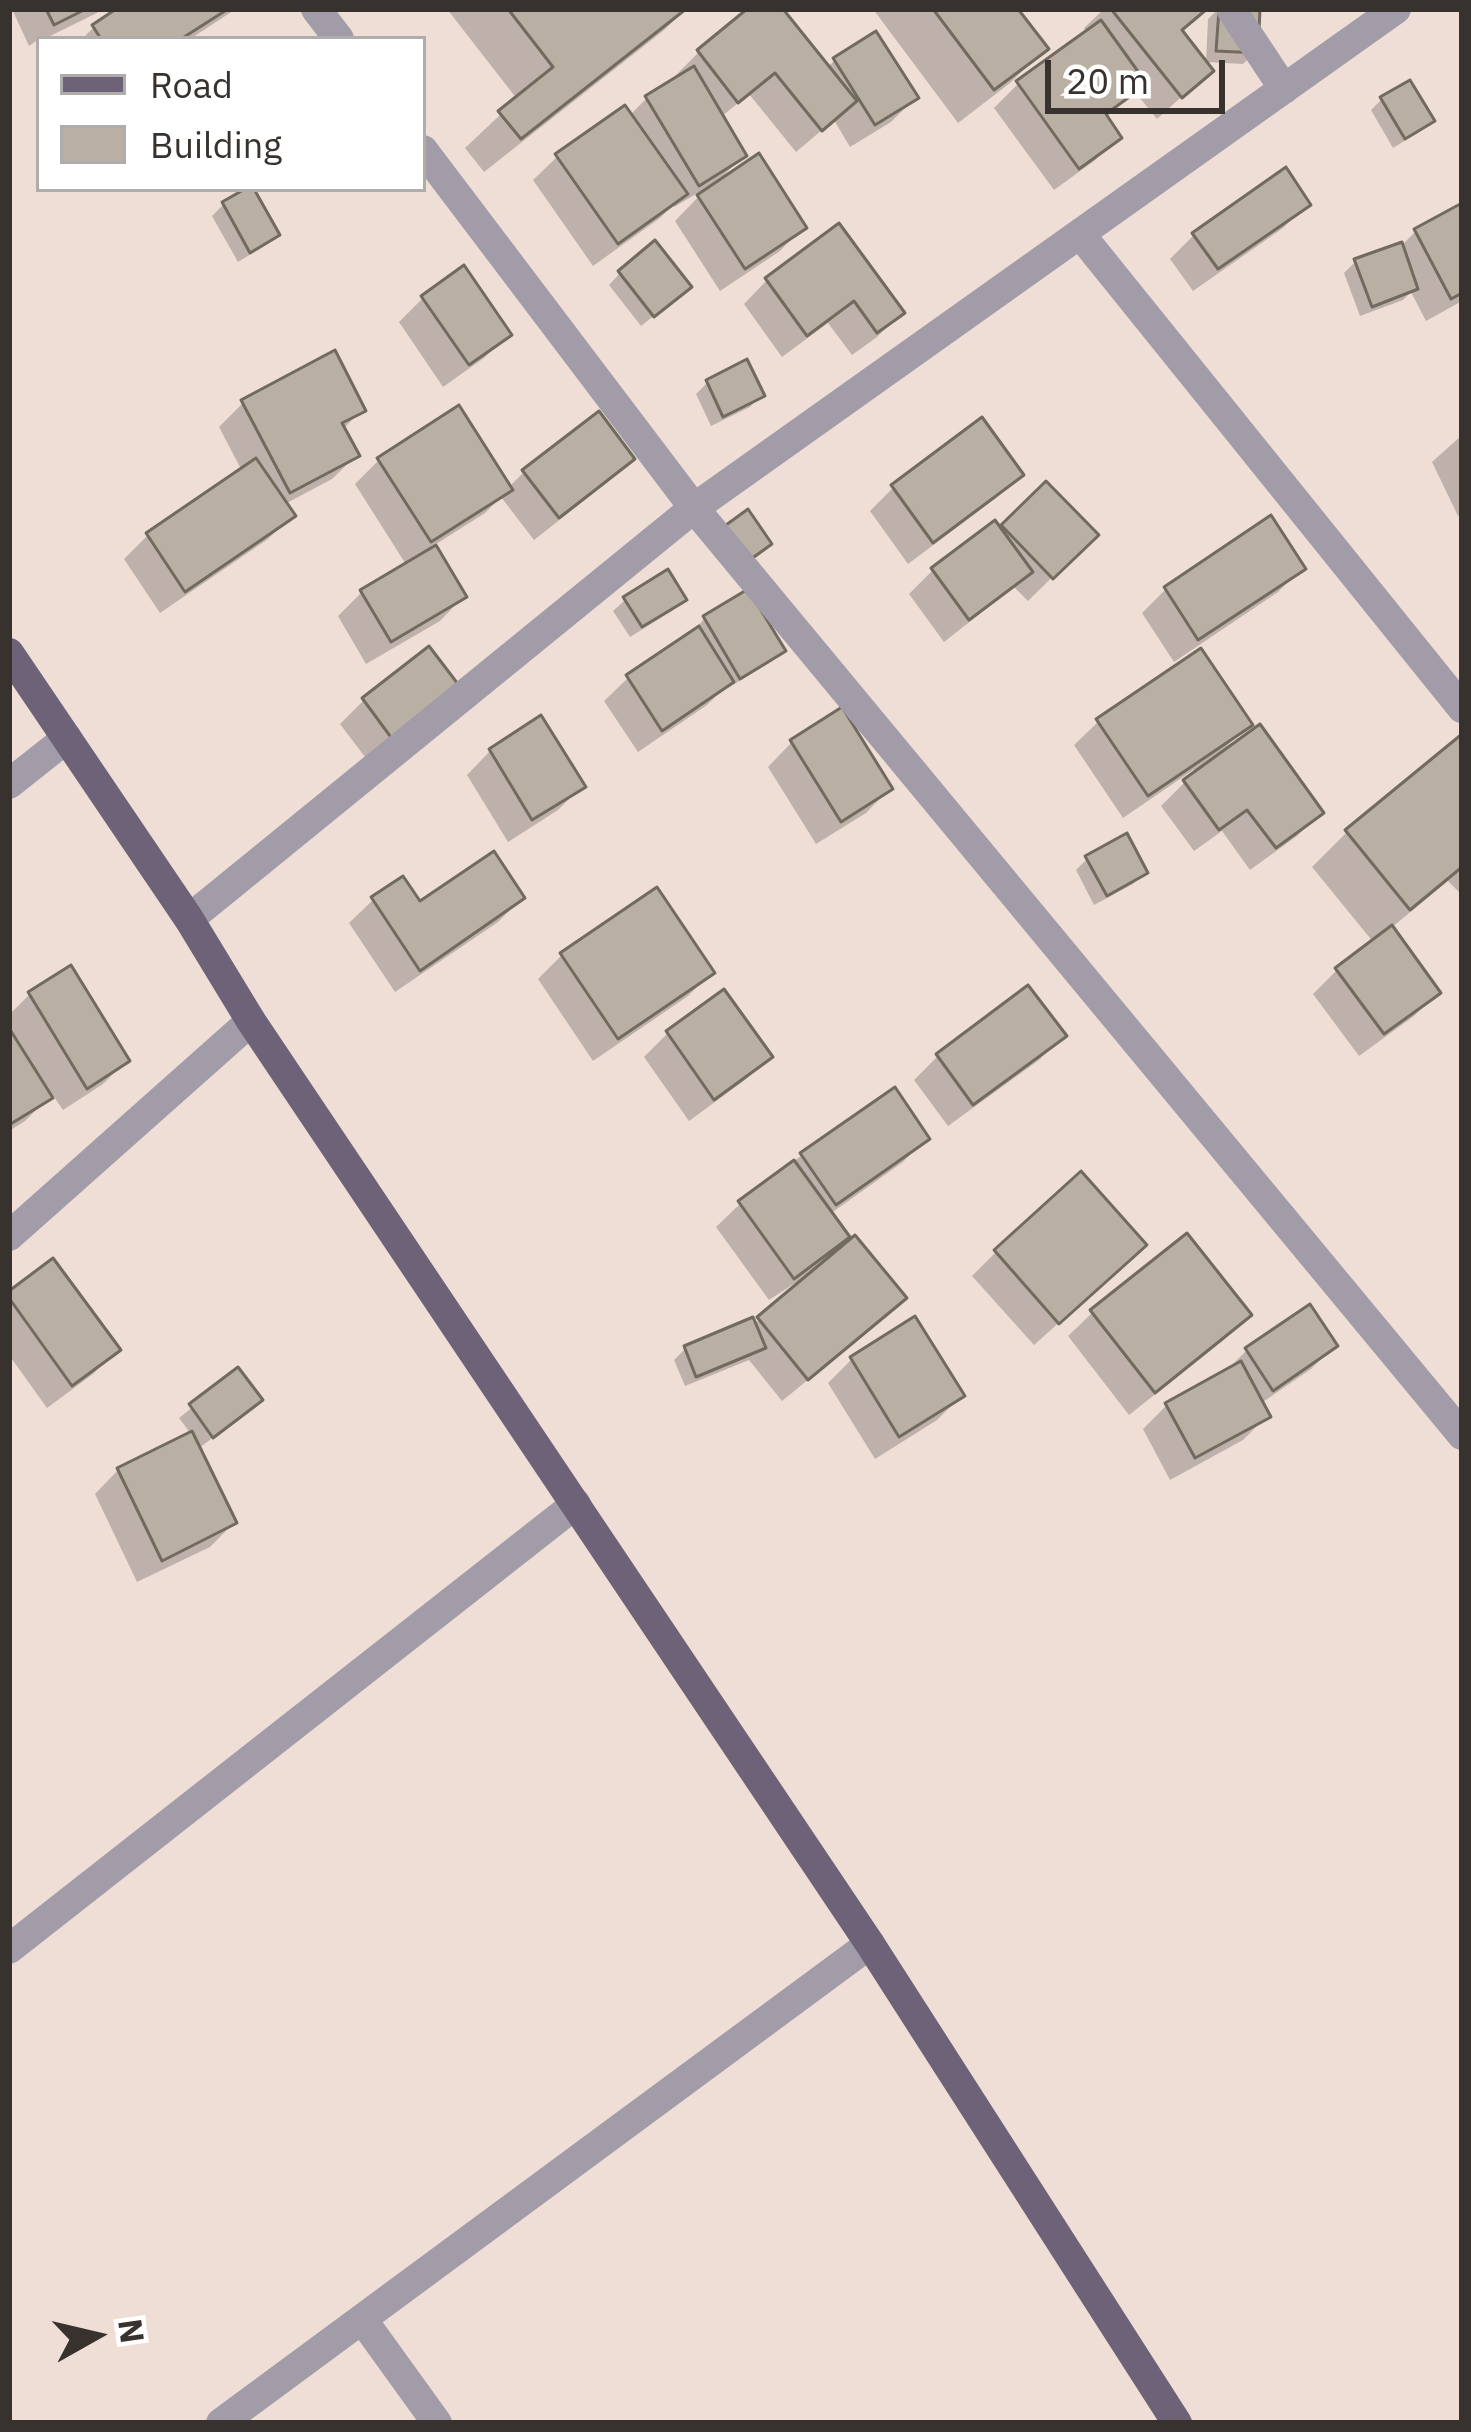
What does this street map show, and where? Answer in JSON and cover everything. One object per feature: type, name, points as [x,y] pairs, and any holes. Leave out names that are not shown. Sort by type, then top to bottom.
[{"type":"main road","points":[[9,653],[870,1944],[1177,2423]]},
{"type":"street","points":[[316,9],[337,36]]},
{"type":"street","points":[[1231,9],[1284,89]]},
{"type":"street","points":[[189,919],[694,508],[1396,9]]},
{"type":"street","points":[[426,154],[694,508],[1462,1435]]},
{"type":"street","points":[[1081,234],[1462,707]]},
{"type":"street","points":[[9,784],[67,738]]},
{"type":"street","points":[[9,1236],[251,1021]]},
{"type":"street","points":[[9,1949],[576,1504]]},
{"type":"street","points":[[221,2423],[870,1944]]},
{"type":"street","points":[[362,2319],[437,2423]]},
{"type":"building","points":[[46,9],[86,9],[54,25]]},
{"type":"building","points":[[116,9],[228,9],[186,36],[99,36],[92,25]]},
{"type":"building","points":[[508,9],[686,9],[521,139],[498,111],[553,67]]},
{"type":"building","points":[[747,9],[783,9],[857,101],[822,131],[775,73],[738,103],[697,50]]},
{"type":"building","points":[[933,9],[1018,9],[1049,49],[994,90]]},
{"type":"building","points":[[1111,9],[1207,9],[1182,30],[1214,71],[1182,98]]},
{"type":"building","points":[[1219,9],[1260,9],[1258,53],[1216,51]]},
{"type":"building","points":[[1101,20],[1147,84],[1106,114],[1122,138],[1079,169],[1016,81]]},
{"type":"building","points":[[876,31],[919,98],[875,125],[833,58]]},
{"type":"building","points":[[694,66],[747,156],[699,186],[645,96]]},
{"type":"building","points":[[1410,80],[1435,121],[1405,139],[1380,97]]},
{"type":"building","points":[[625,105],[688,194],[618,244],[555,154]]},
{"type":"building","points":[[759,153],[807,228],[745,269],[697,195]]},
{"type":"building","points":[[1286,167],[1311,205],[1218,269],[1192,233]]},
{"type":"building","points":[[240,192],[256,192],[280,235],[250,253],[222,202]]},
{"type":"building","points":[[1462,203],[1462,293],[1451,299],[1414,229]]},
{"type":"building","points":[[839,223],[905,313],[877,333],[854,301],[807,336],[765,278]]},
{"type":"building","points":[[655,240],[692,287],[654,317],[618,271]]},
{"type":"building","points":[[1402,242],[1418,289],[1372,307],[1354,259]]},
{"type":"building","points":[[464,265],[512,335],[469,365],[421,296]]},
{"type":"building","points":[[335,350],[366,411],[342,423],[360,456],[290,493],[241,400]]},
{"type":"building","points":[[747,359],[765,396],[723,417],[706,380]]},
{"type":"building","points":[[459,405],[513,490],[431,542],[377,458]]},
{"type":"building","points":[[599,411],[635,459],[559,518],[522,470]]},
{"type":"building","points":[[982,417],[1024,475],[933,543],[891,485]]},
{"type":"building","points":[[256,458],[296,516],[185,592],[146,533]]},
{"type":"building","points":[[1046,481],[1099,535],[1053,579],[1001,525]]},
{"type":"building","points":[[748,509],[772,544],[740,567],[715,533]]},
{"type":"building","points":[[1271,515],[1306,569],[1198,640],[1164,587]]},
{"type":"building","points":[[995,520],[1033,572],[969,620],[931,568]]},
{"type":"building","points":[[436,545],[467,597],[391,642],[360,590]]},
{"type":"building","points":[[668,569],[687,600],[642,627],[623,597]]},
{"type":"building","points":[[748,589],[786,651],[740,679],[703,616]]},
{"type":"building","points":[[699,626],[734,682],[662,731],[626,675]]},
{"type":"building","points":[[429,646],[461,688],[393,740],[362,698]]},
{"type":"building","points":[[1201,648],[1253,725],[1148,796],[1096,719]]},
{"type":"building","points":[[842,707],[893,789],[841,822],[790,740]]},
{"type":"building","points":[[541,715],[586,787],[532,820],[489,749]]},
{"type":"building","points":[[1260,724],[1324,813],[1276,848],[1247,810],[1219,830],[1183,780]]},
{"type":"building","points":[[1462,734],[1462,867],[1410,910],[1345,830]]},
{"type":"building","points":[[1127,833],[1148,873],[1107,896],[1085,856]]},
{"type":"building","points":[[494,851],[525,898],[420,971],[371,897],[403,876],[420,901]]},
{"type":"building","points":[[657,887],[715,973],[618,1039],[560,953]]},
{"type":"building","points":[[1392,925],[1441,993],[1384,1034],[1335,968]]},
{"type":"building","points":[[71,965],[130,1061],[87,1089],[28,992]]},
{"type":"building","points":[[1028,985],[1067,1036],[973,1105],[936,1054]]},
{"type":"building","points":[[724,989],[773,1057],[714,1100],[666,1031]]},
{"type":"building","points":[[9,1028],[53,1098],[9,1125]]},
{"type":"building","points":[[895,1087],[930,1139],[836,1205],[800,1153]]},
{"type":"building","points":[[794,1160],[850,1237],[794,1279],[738,1201]]},
{"type":"building","points":[[1081,1171],[1147,1245],[1059,1324],[994,1250]]},
{"type":"building","points":[[1187,1233],[1252,1315],[1155,1393],[1090,1310]]},
{"type":"building","points":[[855,1235],[907,1298],[808,1380],[757,1317]]},
{"type":"building","points":[[53,1258],[121,1350],[72,1386],[9,1298],[9,1291]]},
{"type":"building","points":[[1310,1304],[1338,1346],[1273,1391],[1245,1348]]},
{"type":"building","points":[[915,1316],[965,1396],[899,1437],[850,1357]]},
{"type":"building","points":[[753,1317],[766,1348],[696,1377],[684,1346]]},
{"type":"building","points":[[1241,1361],[1271,1417],[1195,1458],[1165,1403]]},
{"type":"building","points":[[238,1367],[263,1400],[213,1438],[189,1404]]},
{"type":"building","points":[[192,1431],[237,1523],[162,1561],[117,1468]]}]
